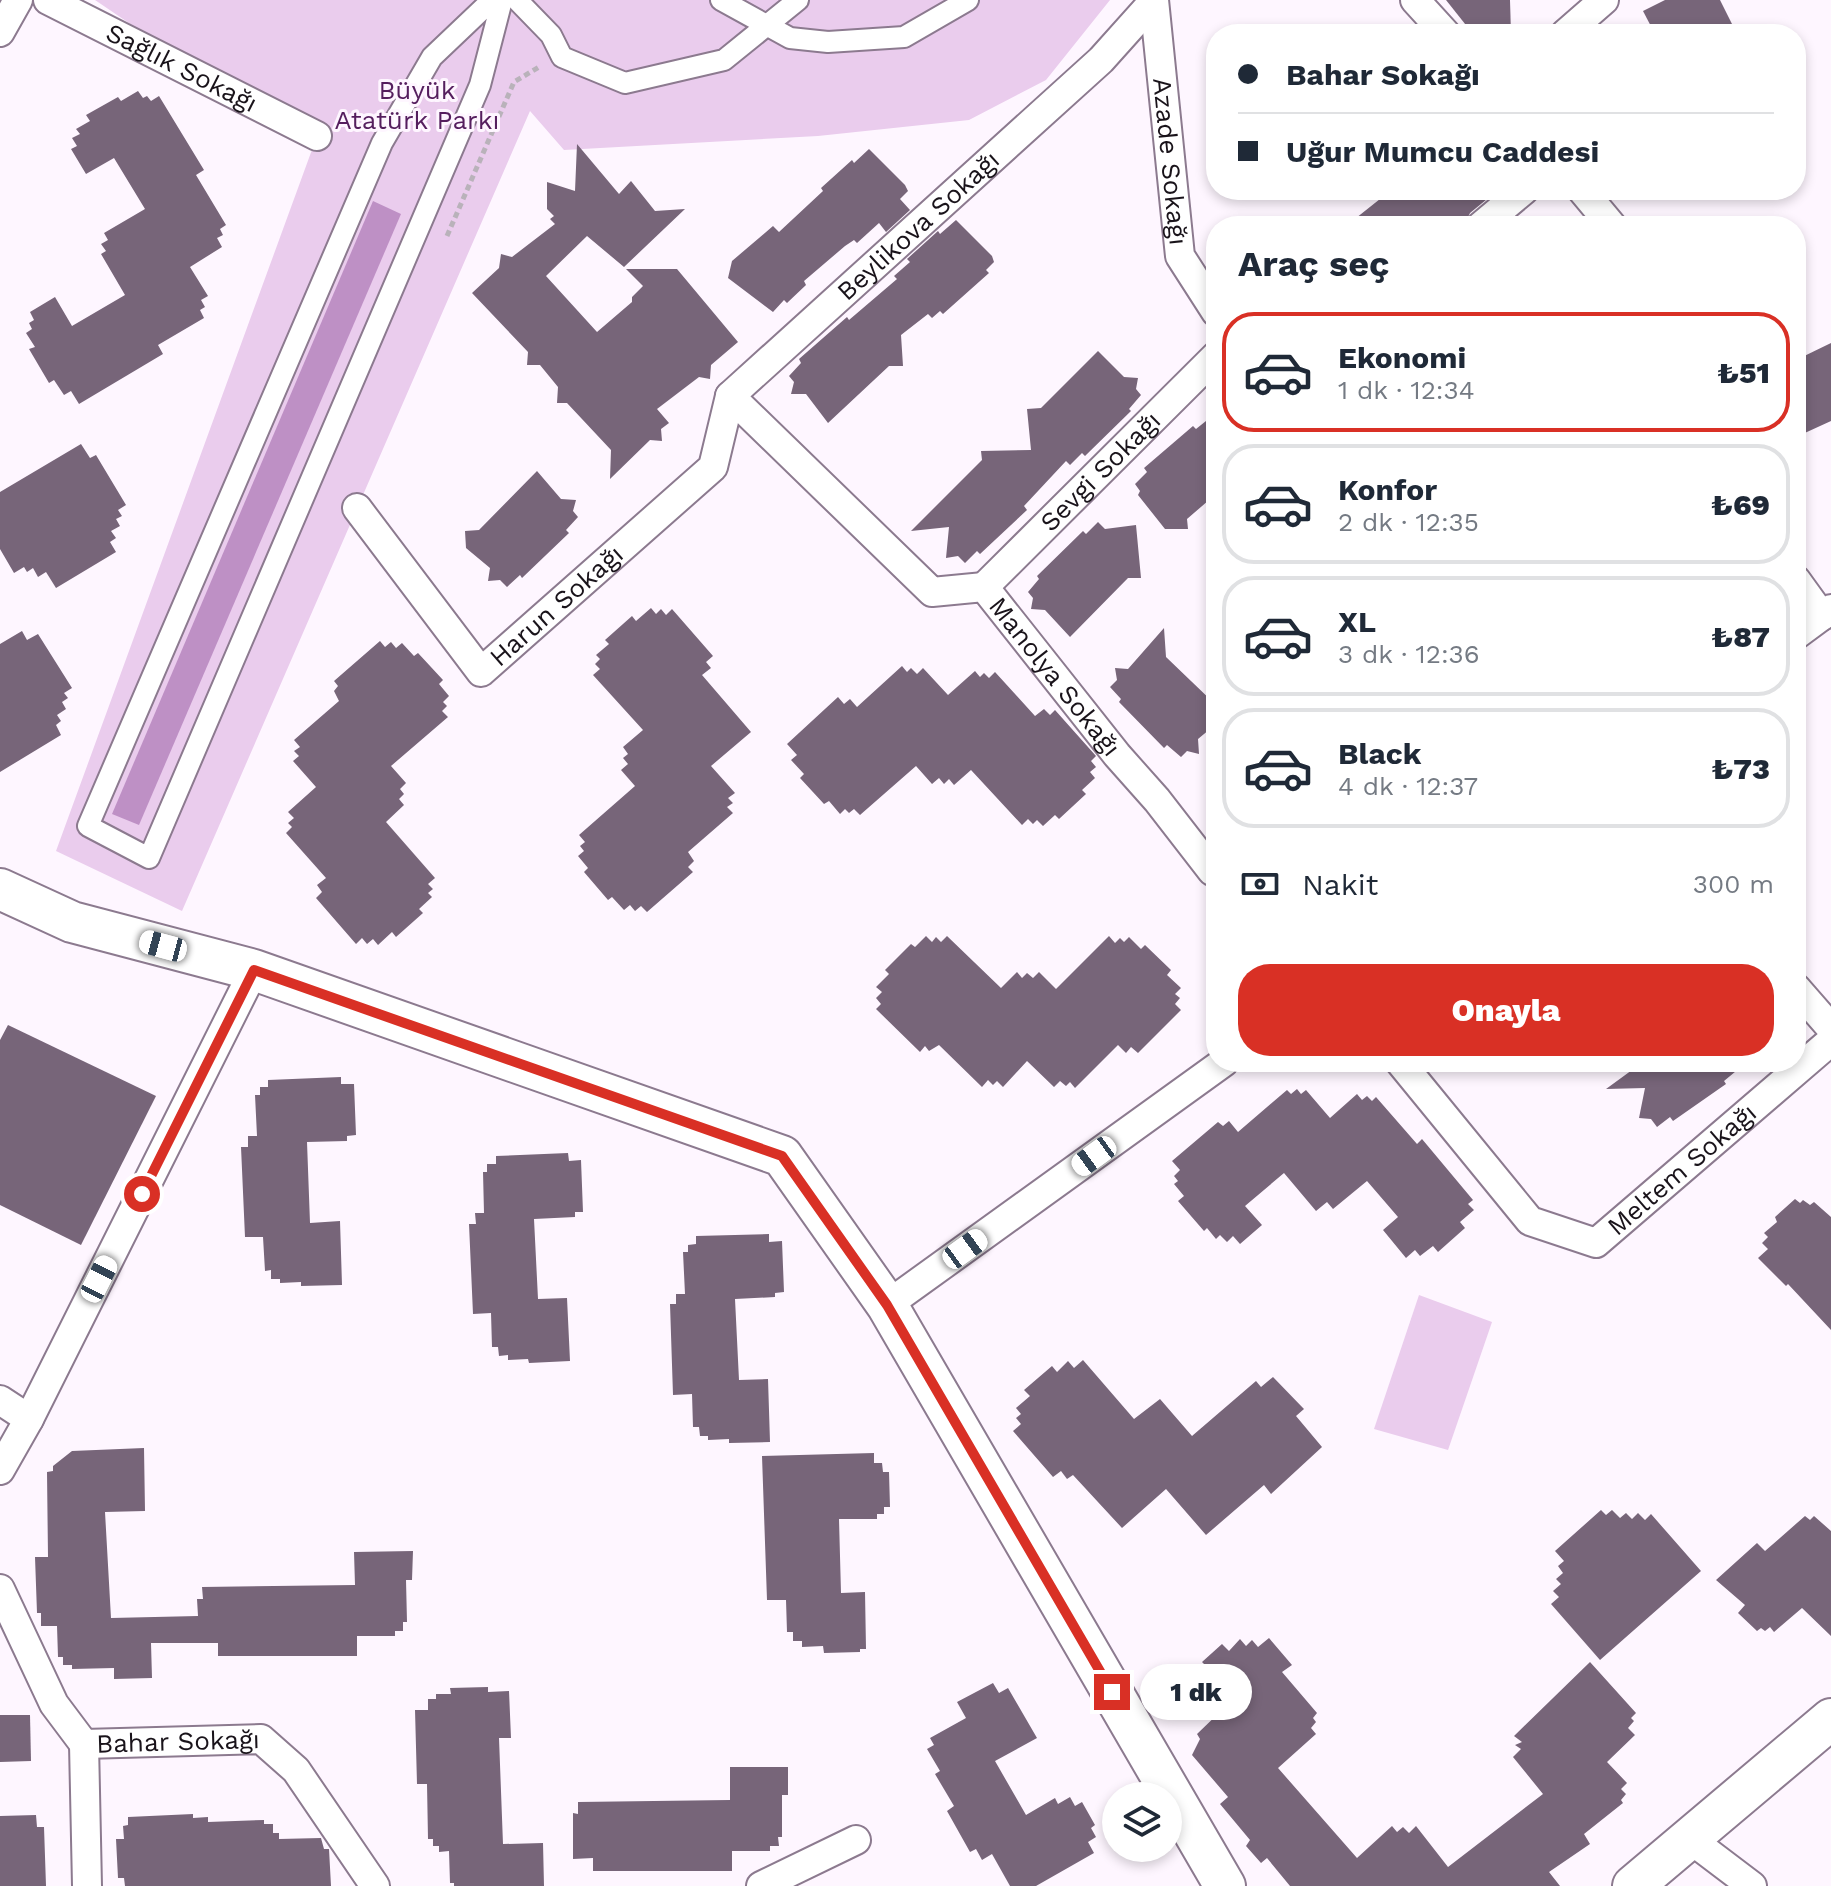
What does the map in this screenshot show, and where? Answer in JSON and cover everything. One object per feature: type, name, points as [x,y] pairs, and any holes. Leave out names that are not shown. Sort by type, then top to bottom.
[{"type":"main road","points":[[0,889],[72,922],[254,970],[782,1156],[887,1305],[1225,1886]]},
{"type":"main road","points":[[1633,1886],[1831,1719]]},
{"type":"street","points":[[0,32],[18,0]]},
{"type":"street","name":"Sağlık Sokağı","points":[[48,0],[317,136]]},
{"type":"street","points":[[492,0],[432,57],[382,143],[88,826],[149,858],[480,85],[502,0]]},
{"type":"street","points":[[517,0],[551,35],[562,57],[625,83],[724,60],[798,0]]},
{"type":"street","points":[[721,0],[790,38],[828,42],[904,37],[968,0]]},
{"type":"street","points":[[1415,0],[1437,24]]},
{"type":"street","points":[[1576,24],[1604,0]]},
{"type":"street","name":"Azade Sokağı","points":[[1154,1],[1180,256],[1206,296]]},
{"type":"street","name":"Beylikova Sokağı","points":[[730,396],[1101,60],[1154,1]]},
{"type":"street","points":[[1493,216],[1512,200]]},
{"type":"street","points":[[1590,200],[1604,216]]},
{"type":"street","name":"Sevgi Sokağı","points":[[984,587],[1206,366]]},
{"type":"street","name":"Harun Sokağı","points":[[357,508],[481,672],[713,467],[730,396]]},
{"type":"street","name":"Manolya Sokağı","points":[[730,396],[932,592],[984,587],[1206,863]]},
{"type":"street","points":[[1806,591],[1826,613],[1806,628]]},
{"type":"street","points":[[0,1470],[29,1419],[254,970]]},
{"type":"street","points":[[1806,999],[1831,1028]]},
{"type":"street","name":"Meltem Sokağı","points":[[1806,1062],[1831,1041]]},
{"type":"street","points":[[887,1305],[1210,1072]]},
{"type":"street","name":"Meltem Sokağı","points":[[1408,1072],[1530,1221],[1596,1243],[1795,1072]]},
{"type":"street","points":[[0,1400],[29,1419]]},
{"type":"street","name":"Bahar Sokağı","points":[[0,1589],[54,1704],[84,1744],[261,1739],[296,1770],[375,1886]]},
{"type":"street","points":[[84,1744],[87,1886]]},
{"type":"street","points":[[1690,1839],[1752,1886]]},
{"type":"street","points":[[761,1886],[856,1840]]},
{"type":"green space","name":"Büyük Atatürk Parkı","points":[[95,0],[1110,0],[1046,80],[969,120],[818,136],[564,150],[530,111],[182,911],[56,851],[317,136],[148,36]]},
{"type":"green space","points":[[1419,1295],[1492,1322],[1448,1450],[1374,1429]]},
{"type":"shaded area","points":[[373,201],[401,214],[139,825],[112,814]]},
{"type":"building","points":[[1446,0],[1510,0],[1511,24],[1465,24]]},
{"type":"building","points":[[1665,0],[1720,0],[1732,24],[1650,24],[1643,11]]},
{"type":"building","points":[[138,91],[143,98],[147,96],[151,101],[159,96],[204,170],[196,175],[226,225],[220,229],[223,235],[217,238],[222,247],[190,267],[208,296],[201,300],[205,307],[200,310],[204,318],[158,345],[163,354],[79,404],[71,391],[64,395],[54,380],[49,383],[29,349],[35,347],[26,333],[32,329],[29,323],[34,320],[30,312],[55,297],[72,326],[125,295],[101,254],[106,251],[101,244],[108,240],[104,233],[145,209],[114,158],[86,174],[71,149],[77,146],[72,138],[80,134],[76,129],[90,121],[86,115],[118,97],[121,101]]},
{"type":"building","points":[[577,144],[619,194],[631,181],[655,211],[685,209],[624,267],[587,236],[546,276],[597,332],[632,302],[632,297],[643,286],[626,269],[677,269],[738,342],[711,365],[710,379],[699,377],[657,409],[669,423],[661,429],[662,441],[650,440],[610,479],[611,450],[567,403],[557,403],[558,387],[540,365],[527,365],[528,352],[472,293],[499,268],[501,254],[512,257],[555,224],[550,219],[554,216],[547,209],[547,182],[575,191]]},
{"type":"building","points":[[869,149],[908,191],[900,199],[910,210],[886,232],[879,223],[857,243],[854,240],[845,246],[804,281],[806,285],[787,303],[784,300],[773,312],[728,278],[732,261],[773,226],[779,232],[823,191],[821,188]]},
{"type":"building","points":[[1379,200],[1486,200],[1469,216],[1359,216]]},
{"type":"building","points":[[956,220],[992,256],[994,262],[986,270],[989,273],[943,314],[940,311],[932,318],[928,314],[901,335],[903,366],[889,366],[828,423],[806,394],[791,394],[794,382],[789,376],[801,363],[799,359],[897,279],[894,276],[910,262],[907,259],[938,231],[940,234]]},
{"type":"building","points":[[1831,343],[1831,421],[1806,432],[1806,355]]},
{"type":"building","points":[[1098,351],[1124,377],[1138,378],[1136,389],[1141,395],[1129,409],[1131,411],[1085,456],[1082,453],[1070,465],[1066,461],[1024,506],[1027,510],[980,554],[977,551],[965,563],[958,556],[946,558],[949,527],[911,531],[982,460],[981,451],[1031,450],[1027,409],[1041,408]]},
{"type":"building","points":[[1206,421],[1206,503],[1187,519],[1188,529],[1165,529],[1138,495],[1140,491],[1135,484],[1147,472],[1144,468],[1193,426],[1196,429]]},
{"type":"building","points":[[81,444],[90,458],[96,455],[126,505],[118,510],[122,516],[116,519],[120,526],[111,531],[116,538],[110,542],[116,552],[56,588],[46,572],[38,577],[33,568],[27,572],[24,567],[14,573],[0,549],[0,492]]},
{"type":"building","points":[[537,471],[561,499],[576,500],[573,511],[578,517],[566,530],[569,533],[522,578],[520,575],[507,587],[500,580],[488,581],[490,568],[466,548],[465,531],[479,530]]},
{"type":"building","points":[[1098,522],[1105,529],[1136,525],[1141,578],[1128,578],[1070,637],[1045,610],[1031,609],[1033,598],[1028,592],[1039,579],[1037,576],[1083,531],[1086,534]]},
{"type":"building","points":[[651,608],[656,614],[661,609],[666,615],[672,609],[713,656],[706,662],[711,668],[702,675],[751,732],[711,766],[735,793],[728,798],[733,803],[727,807],[733,813],[688,852],[694,861],[688,867],[693,872],[647,912],[641,906],[635,911],[630,905],[624,910],[612,897],[608,900],[584,872],[588,868],[578,856],[584,851],[580,846],[585,842],[579,835],[635,786],[621,770],[628,764],[623,758],[628,754],[623,747],[643,730],[593,675],[600,669],[595,664],[600,659],[596,655],[609,644],[605,640],[632,616],[636,621]]},
{"type":"building","points":[[1164,628],[1166,657],[1206,695],[1206,732],[1198,739],[1199,754],[1187,751],[1181,757],[1167,745],[1164,748],[1119,702],[1121,699],[1110,687],[1117,680],[1115,668],[1128,669]]},
{"type":"building","points":[[22,631],[27,640],[38,634],[72,688],[64,693],[68,698],[62,702],[66,709],[57,715],[61,721],[56,725],[61,735],[0,772],[0,644]]},
{"type":"building","points":[[380,641],[385,647],[391,642],[396,648],[402,643],[414,656],[418,653],[443,680],[439,684],[449,696],[443,702],[447,706],[442,711],[448,717],[391,766],[406,783],[400,789],[404,794],[399,799],[404,805],[386,822],[435,878],[428,884],[433,889],[428,893],[432,897],[419,909],[423,913],[396,937],[392,932],[378,945],[373,939],[367,944],[362,938],[356,944],[316,898],[322,892],[317,885],[326,878],[286,833],[292,827],[288,823],[294,818],[288,812],[316,787],[293,761],[299,756],[294,751],[300,747],[294,740],[339,701],[334,691],[338,686],[334,681]]},
{"type":"building","points":[[902,666],[907,672],[911,668],[917,674],[923,668],[948,695],[975,671],[980,677],[984,673],[989,678],[995,672],[1035,716],[1044,709],[1050,715],[1055,710],[1096,756],[1091,761],[1096,767],[1090,772],[1095,778],[1082,790],[1086,794],[1059,819],[1055,815],[1043,826],[1037,820],[1033,824],[1028,819],[1022,825],[971,770],[954,785],[949,779],[944,784],[939,778],[932,784],[916,766],[860,815],[854,809],[849,813],[845,809],[840,814],[829,801],[824,804],[800,778],[804,774],[791,760],[797,755],[787,744],[838,697],[844,704],[850,699],[857,707]]},
{"type":"building","points":[[926,936],[932,942],[936,937],[941,942],[947,936],[1001,988],[1017,972],[1022,978],[1027,973],[1033,978],[1039,972],[1056,989],[1109,936],[1115,943],[1120,938],[1124,942],[1129,937],[1141,949],[1145,945],[1171,970],[1167,975],[1181,988],[1175,994],[1180,998],[1175,1004],[1181,1010],[1138,1053],[1131,1047],[1126,1053],[1118,1045],[1075,1088],[1070,1082],[1066,1086],[1060,1081],[1054,1087],[1027,1061],[1003,1087],[997,1081],[993,1085],[988,1080],[982,1087],[939,1045],[929,1051],[925,1046],[920,1052],[876,1009],[881,1004],[876,998],[882,992],[876,987],[889,974],[885,970],[911,944],[915,947]]},
{"type":"building","points":[[8,1025],[156,1096],[81,1245],[0,1205],[0,1040]]},
{"type":"building","points":[[1629,1072],[1735,1072],[1724,1081],[1726,1084],[1673,1121],[1670,1117],[1657,1127],[1651,1119],[1639,1118],[1645,1088],[1606,1089]]},
{"type":"building","points":[[341,1077],[341,1084],[354,1084],[356,1135],[347,1136],[347,1141],[307,1142],[310,1223],[340,1221],[342,1285],[280,1283],[280,1279],[271,1279],[271,1270],[265,1271],[263,1237],[245,1237],[241,1147],[248,1147],[248,1136],[257,1136],[255,1095],[260,1095],[260,1087],[268,1087],[268,1080]]},
{"type":"building","points":[[1297,1089],[1301,1094],[1306,1090],[1330,1118],[1357,1094],[1362,1100],[1367,1096],[1372,1101],[1376,1097],[1417,1144],[1422,1139],[1473,1200],[1468,1204],[1474,1210],[1460,1222],[1465,1228],[1438,1252],[1433,1246],[1420,1256],[1415,1250],[1406,1258],[1383,1230],[1398,1217],[1367,1181],[1333,1209],[1327,1202],[1316,1211],[1284,1173],[1245,1206],[1262,1225],[1240,1244],[1233,1236],[1227,1242],[1220,1235],[1216,1239],[1207,1228],[1204,1231],[1178,1201],[1184,1196],[1174,1184],[1178,1181],[1174,1176],[1180,1170],[1172,1161],[1218,1122],[1223,1126],[1229,1121],[1238,1132],[1287,1090],[1291,1094]]},
{"type":"building","points":[[568,1153],[569,1161],[581,1160],[583,1212],[575,1212],[575,1217],[534,1219],[538,1299],[567,1298],[570,1361],[529,1363],[528,1359],[508,1360],[508,1355],[499,1356],[498,1347],[492,1347],[491,1313],[473,1314],[469,1224],[476,1224],[475,1213],[484,1213],[483,1172],[487,1172],[487,1164],[496,1164],[496,1156]]},
{"type":"building","points":[[1795,1199],[1810,1205],[1814,1202],[1831,1217],[1831,1330],[1788,1284],[1786,1286],[1758,1258],[1768,1249],[1762,1243],[1768,1237],[1764,1233],[1777,1222],[1775,1217]]},
{"type":"building","points":[[769,1234],[769,1242],[782,1241],[784,1292],[775,1293],[775,1297],[735,1299],[739,1380],[768,1379],[770,1442],[708,1440],[708,1436],[700,1436],[699,1427],[693,1427],[692,1394],[673,1395],[670,1304],[676,1304],[676,1294],[685,1294],[683,1252],[688,1252],[688,1245],[696,1244],[696,1236]]},
{"type":"building","points":[[1083,1360],[1134,1419],[1160,1399],[1192,1436],[1256,1381],[1261,1387],[1273,1377],[1304,1409],[1296,1416],[1322,1447],[1271,1494],[1264,1485],[1206,1535],[1166,1489],[1122,1528],[1073,1475],[1067,1479],[1061,1471],[1053,1477],[1013,1431],[1021,1424],[1016,1418],[1021,1414],[1016,1408],[1030,1396],[1024,1390],[1052,1366],[1057,1372],[1068,1361],[1074,1368]]},
{"type":"building","points":[[144,1448],[145,1511],[105,1512],[111,1618],[198,1616],[197,1599],[203,1599],[202,1587],[355,1585],[354,1552],[413,1551],[412,1580],[406,1580],[407,1622],[403,1622],[403,1631],[395,1631],[395,1636],[357,1636],[357,1656],[218,1656],[218,1643],[151,1643],[152,1678],[114,1679],[114,1668],[72,1669],[72,1665],[63,1665],[63,1657],[58,1657],[57,1626],[41,1626],[41,1613],[37,1613],[35,1557],[48,1557],[47,1472],[53,1471],[53,1466],[72,1451]]},
{"type":"building","points":[[874,1453],[874,1463],[882,1463],[883,1472],[889,1472],[890,1507],[884,1507],[884,1514],[877,1514],[877,1519],[839,1519],[841,1593],[865,1592],[866,1649],[860,1649],[860,1652],[824,1653],[823,1646],[802,1647],[802,1641],[793,1641],[793,1632],[787,1632],[786,1600],[767,1600],[762,1456]]},
{"type":"building","points":[[1601,1510],[1606,1515],[1612,1510],[1620,1518],[1626,1513],[1632,1519],[1638,1513],[1645,1520],[1651,1514],[1701,1571],[1600,1660],[1551,1604],[1559,1597],[1553,1591],[1561,1584],[1556,1579],[1563,1573],[1558,1566],[1564,1561],[1555,1551]]},
{"type":"building","points":[[1805,1516],[1810,1520],[1814,1516],[1831,1531],[1831,1636],[1802,1608],[1774,1632],[1770,1627],[1757,1631],[1738,1613],[1745,1605],[1716,1580],[1757,1543],[1765,1551]]},
{"type":"building","points":[[1269,1638],[1292,1665],[1282,1672],[1317,1713],[1313,1718],[1316,1722],[1311,1728],[1316,1734],[1278,1768],[1357,1858],[1392,1826],[1397,1832],[1403,1827],[1409,1833],[1416,1826],[1448,1867],[1543,1794],[1513,1757],[1521,1749],[1515,1745],[1522,1742],[1514,1736],[1590,1662],[1636,1713],[1628,1728],[1635,1735],[1607,1762],[1627,1783],[1621,1789],[1626,1794],[1621,1800],[1623,1803],[1584,1834],[1590,1844],[1549,1872],[1560,1886],[1290,1886],[1267,1858],[1261,1863],[1246,1846],[1250,1840],[1220,1804],[1228,1797],[1192,1755],[1200,1739],[1197,1734],[1224,1708],[1202,1679],[1206,1675],[1203,1670],[1206,1666],[1202,1662],[1222,1644],[1229,1651],[1240,1639],[1246,1646],[1252,1640],[1258,1647]]},
{"type":"building","points":[[993,1683],[999,1693],[1008,1688],[1037,1738],[995,1761],[1026,1815],[1055,1798],[1058,1804],[1070,1797],[1075,1806],[1082,1802],[1095,1825],[1091,1828],[1096,1837],[1088,1842],[1094,1853],[1036,1886],[1010,1886],[992,1854],[982,1860],[976,1849],[970,1852],[947,1811],[954,1806],[935,1774],[940,1771],[927,1749],[934,1745],[930,1738],[966,1718],[957,1702]]},
{"type":"building","points":[[488,1687],[488,1692],[509,1691],[511,1738],[499,1738],[503,1844],[543,1843],[544,1886],[454,1886],[450,1883],[449,1851],[439,1852],[439,1846],[433,1846],[433,1839],[428,1839],[427,1784],[417,1784],[415,1710],[428,1710],[428,1699],[436,1699],[436,1694],[451,1694],[450,1688]]},
{"type":"building","points":[[0,1715],[30,1715],[31,1761],[0,1762]]},
{"type":"building","points":[[730,1767],[788,1767],[788,1795],[782,1795],[782,1837],[778,1837],[779,1846],[770,1846],[770,1851],[732,1851],[732,1871],[593,1871],[593,1858],[573,1859],[573,1813],[578,1814],[578,1802],[730,1800]]},
{"type":"building","points":[[193,1814],[193,1818],[208,1817],[208,1822],[264,1820],[264,1824],[273,1824],[273,1833],[279,1833],[279,1839],[321,1838],[324,1849],[329,1849],[331,1886],[125,1886],[124,1878],[118,1878],[116,1839],[124,1839],[123,1826],[128,1825],[128,1817]]},
{"type":"building","points":[[36,1815],[37,1827],[44,1827],[46,1886],[0,1886],[0,1816]]},
{"type":"route","points":[[142,1194],[254,970],[782,1156],[887,1305],[1112,1692]]}]
